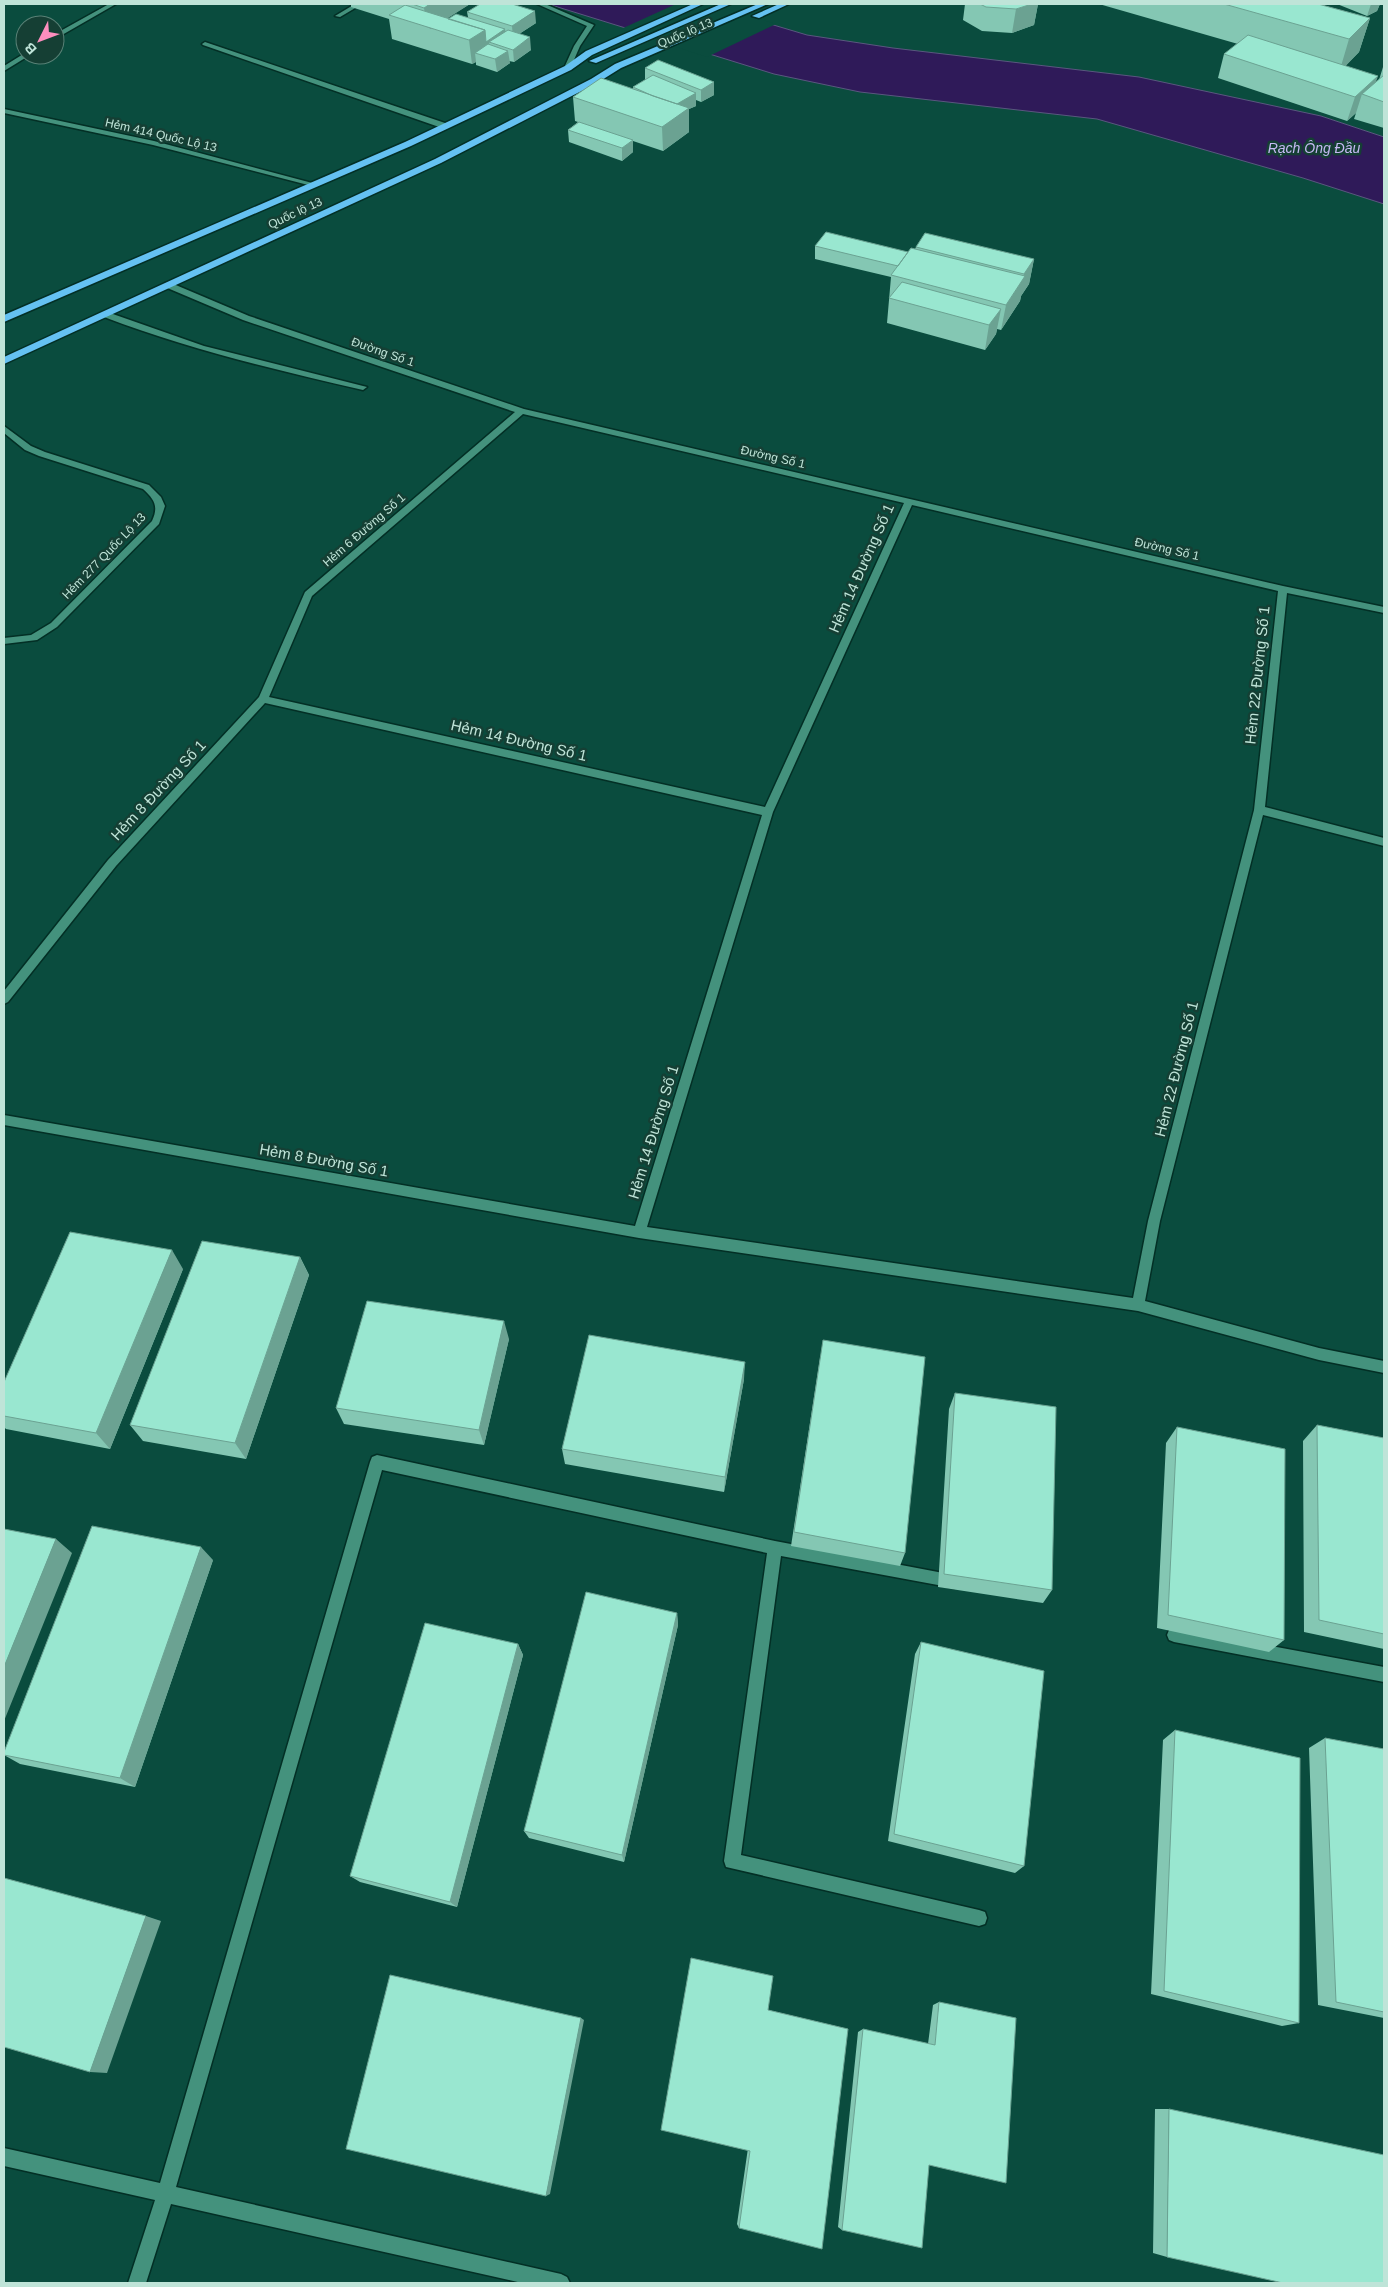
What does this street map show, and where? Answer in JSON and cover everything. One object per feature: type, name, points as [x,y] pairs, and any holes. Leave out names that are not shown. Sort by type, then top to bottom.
[{"type":"highway","name":"Quốc lộ 13","points":[[4,319],[408,144],[568,68],[589,54],[699,4]]},
{"type":"highway","name":"Quốc lộ 13","points":[[568,68],[600,60],[728,4]]},
{"type":"highway","name":"Quốc lộ 13","points":[[4,361],[438,161],[594,82],[618,66],[764,4]]},
{"type":"highway","name":"Quốc lộ 13","points":[[594,82],[628,72],[784,4]]},
{"type":"street","points":[[65,31],[113,4]]},
{"type":"street","points":[[338,16],[359,4]]},
{"type":"street","points":[[540,4],[591,25],[577,46],[568,68]]},
{"type":"street","points":[[205,44],[445,126]]},
{"type":"street","points":[[4,70],[15,63]]},
{"type":"street","name":"Hẻm 414 Quốc Lộ 13","points":[[4,111],[154,143],[312,184]]},
{"type":"street","name":"Đường Số 1","points":[[168,285],[246,318],[521,411],[1283,589],[1384,610]]},
{"type":"street","points":[[107,315],[145,331],[255,362],[363,387]]},
{"type":"street","name":"Hẻm 6 Đường Số 1","points":[[263,699],[308,594],[521,411]]},
{"type":"street","name":"Hẻm 277 Quốc Lộ 13","points":[[4,429],[28,448],[42,454],[146,487],[159,498],[162,511],[156,522],[54,625],[33,638],[4,641]]},
{"type":"street","name":"Hẻm 14 Đường Số 1","points":[[639,1232],[768,812],[909,502]]},
{"type":"street","name":"Hẻm 22 Đường Số 1","points":[[1138,1306],[1154,1221],[1259,810],[1283,589]]},
{"type":"street","name":"Hẻm 14 Đường Số 1","points":[[263,699],[768,812]]},
{"type":"street","name":"Hẻm 8 Đường Số 1","points":[[4,999],[112,863],[263,699]]},
{"type":"street","points":[[1259,810],[1384,842]]},
{"type":"street","name":"Hẻm 8 Đường Số 1","points":[[4,1120],[639,1232],[1138,1306]]},
{"type":"street","points":[[1138,1306],[1319,1354],[1384,1367]]},
{"type":"street","points":[[137,2283],[166,2195],[377,1462],[775,1548],[968,1584]]},
{"type":"street","points":[[775,1548],[732,1861],[979,1918]]},
{"type":"street","points":[[1174,1635],[1384,1675]]},
{"type":"street","points":[[4,2157],[561,2283]]},
{"type":"water","name":"Rạch Ông Đầu","points":[[548,4],[703,4],[807,35],[893,48],[1139,77],[1321,116],[1384,137],[1384,204],[1303,178],[1097,119],[860,92],[774,74]]},
{"type":"pier","points":[[676,4],[710,4],[776,24],[707,57],[621,29]]},
{"type":"building","points":[[412,4],[430,4],[424,8]]},
{"type":"building","points":[[480,4],[512,4],[535,11],[512,26],[467,12]]},
{"type":"building","points":[[980,4],[1032,4],[1016,9],[986,7]]},
{"type":"building","points":[[1224,4],[1318,4],[1370,18],[1349,39]]},
{"type":"building","points":[[405,5],[485,30],[469,40],[389,15]]},
{"type":"building","points":[[456,14],[505,29],[486,42],[485,30],[448,19]]},
{"type":"building","points":[[508,30],[530,37],[513,50],[489,42]]},
{"type":"building","points":[[1248,35],[1378,76],[1355,97],[1224,54]]},
{"type":"building","points":[[488,44],[508,51],[495,59],[475,53]]},
{"type":"building","points":[[658,60],[714,82],[701,90],[645,68]]},
{"type":"building","points":[[653,75],[696,93],[677,104],[633,87]]},
{"type":"building","points":[[1384,75],[1384,102],[1362,94]]},
{"type":"building","points":[[601,78],[689,108],[662,127],[573,97]]},
{"type":"building","points":[[579,122],[633,140],[622,148],[568,130]]},
{"type":"building","points":[[826,232],[908,252],[898,266],[815,246]]},
{"type":"building","points":[[925,233],[1034,259],[1024,274],[916,247]]},
{"type":"building","points":[[911,248],[1025,276],[1006,305],[891,275]]},
{"type":"building","points":[[902,282],[1001,309],[989,325],[889,298]]},
{"type":"building","points":[[70,1232],[172,1250],[96,1433],[4,1416],[4,1382]]},
{"type":"building","points":[[202,1241],[300,1257],[235,1443],[130,1425]]},
{"type":"building","points":[[367,1301],[504,1321],[479,1430],[336,1408]]},
{"type":"building","points":[[589,1335],[745,1362],[725,1477],[562,1449]]},
{"type":"building","points":[[823,1340],[925,1357],[905,1553],[794,1532]]},
{"type":"building","points":[[955,1393],[1056,1407],[1052,1590],[944,1574]]},
{"type":"building","points":[[1317,1425],[1384,1438],[1384,1634],[1319,1620]]},
{"type":"building","points":[[1177,1427],[1285,1449],[1284,1640],[1168,1615]]},
{"type":"building","points":[[92,1526],[201,1547],[120,1778],[4,1755]]},
{"type":"building","points":[[4,1529],[56,1539],[4,1667]]},
{"type":"building","points":[[586,1592],[677,1613],[622,1855],[524,1831]]},
{"type":"building","points":[[425,1623],[518,1644],[450,1902],[350,1876]]},
{"type":"building","points":[[921,1642],[1044,1671],[1024,1866],[894,1834]]},
{"type":"building","points":[[1175,1730],[1300,1758],[1299,2023],[1164,1991]]},
{"type":"building","points":[[1325,1738],[1384,1749],[1384,2012],[1336,2002]]},
{"type":"building","points":[[4,1878],[146,1916],[90,2072],[4,2047]]},
{"type":"building","points":[[691,1958],[773,1976],[768,2010],[848,2029],[822,2249],[739,2228],[750,2151],[661,2130]]},
{"type":"building","points":[[390,1975],[581,2018],[546,2196],[346,2149]]},
{"type":"building","points":[[939,2002],[1016,2018],[1006,2183],[929,2165],[922,2248],[842,2230],[863,2029],[935,2045]]},
{"type":"building","points":[[1169,2109],[1384,2155],[1384,2283],[1283,2283],[1167,2257]]}]
